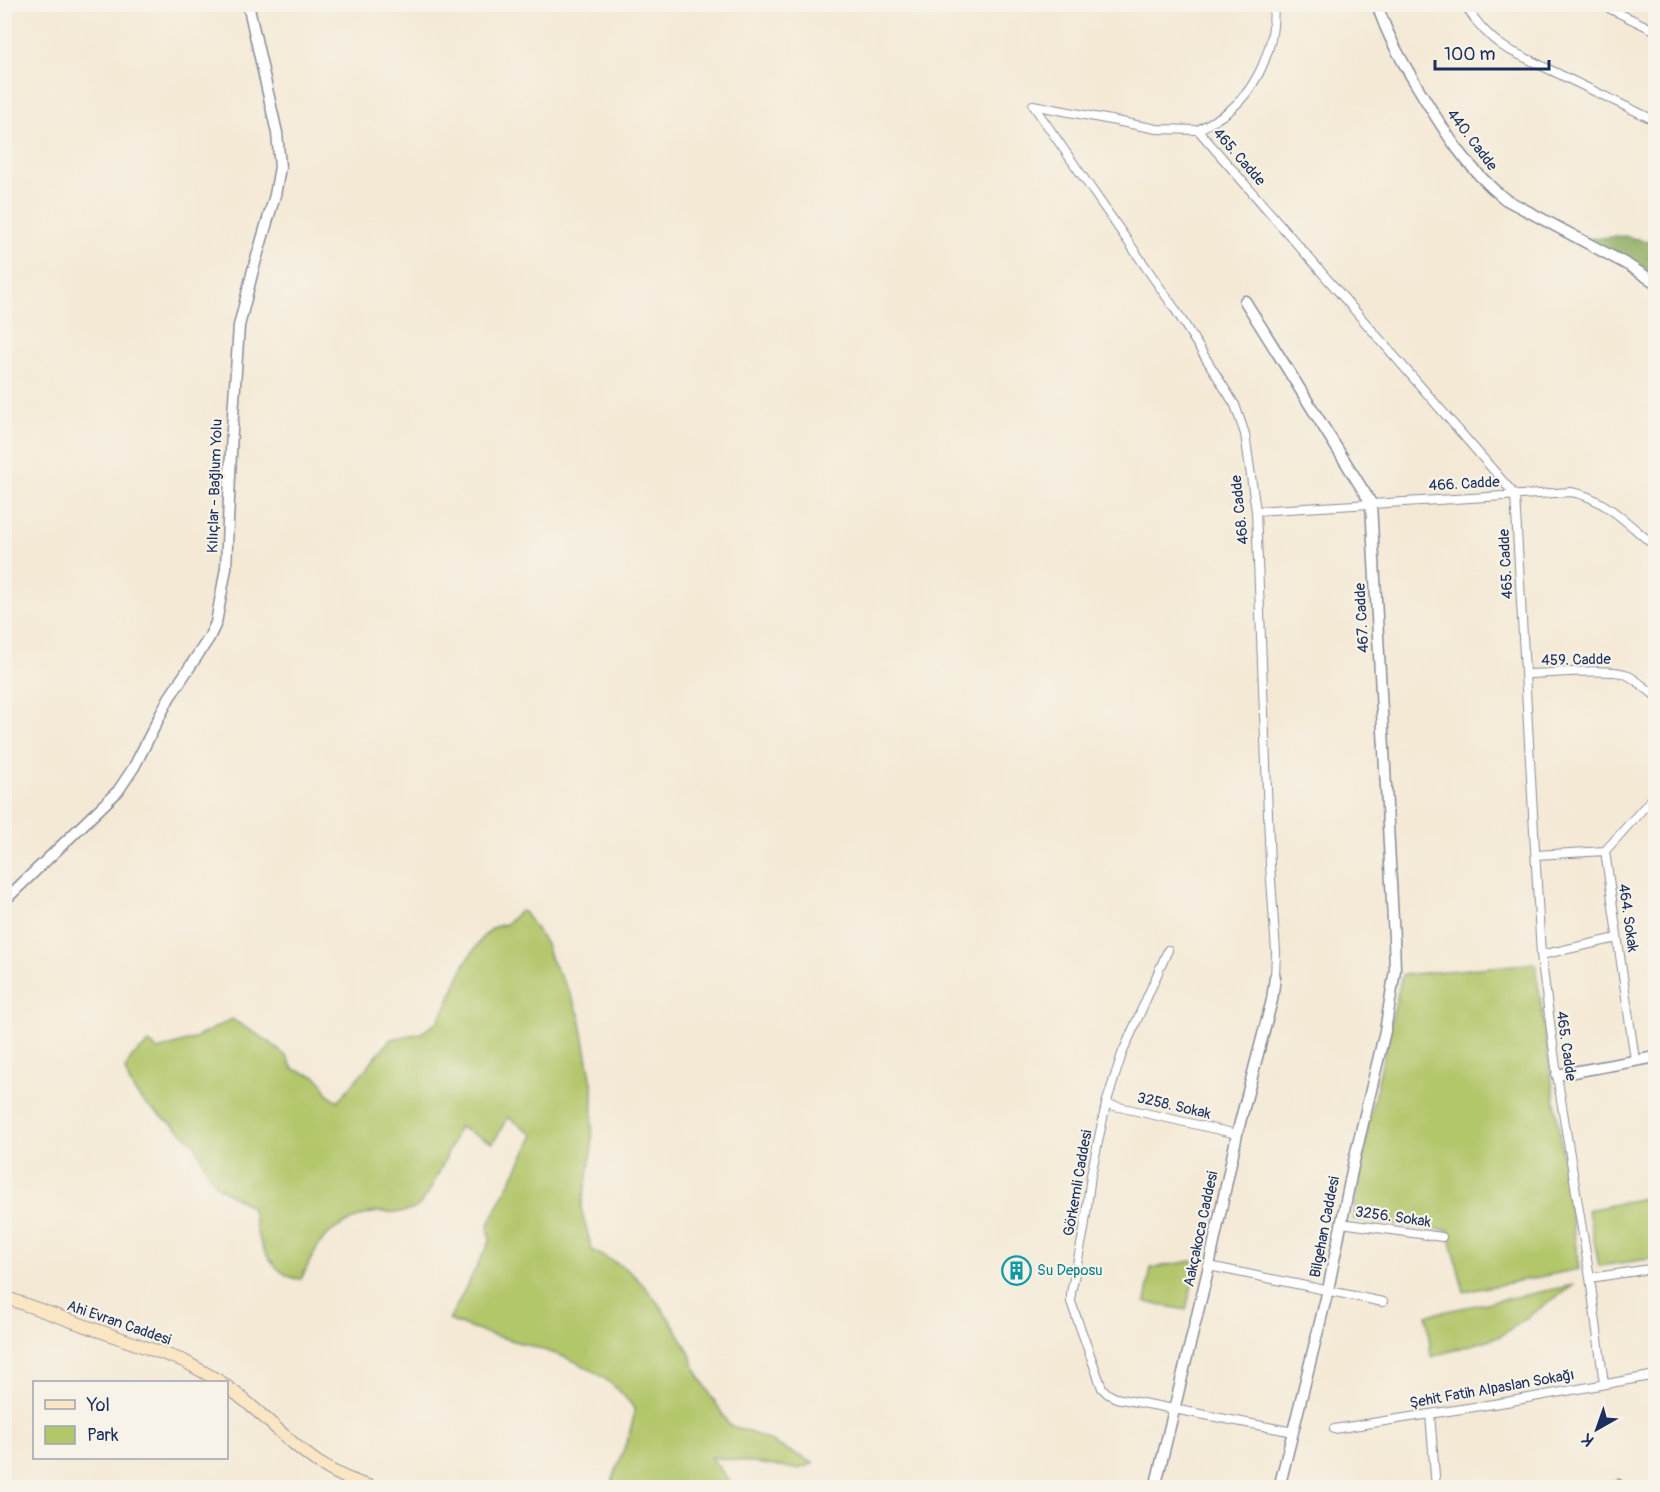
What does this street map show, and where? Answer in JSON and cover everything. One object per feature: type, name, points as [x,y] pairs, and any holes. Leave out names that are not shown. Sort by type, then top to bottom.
[{"type":"main road","name":"Ahi Evran Caddesi","points":[[4,1297],[184,1361],[218,1381]]},
{"type":"main road","points":[[228,1388],[310,1459],[338,1474],[375,1488]]},
{"type":"street","name":"Kılıçlar - Bağlum Yolu","points":[[4,901],[118,791],[134,767],[169,698],[210,638],[216,623],[226,568],[239,326],[275,195],[280,167],[277,133],[248,4]]},
{"type":"street","points":[[1198,130],[1229,111],[1243,98],[1254,80],[1269,50],[1273,32],[1273,4]]},
{"type":"street","name":"440. Cadde","points":[[1377,4],[1391,43],[1438,122],[1472,169],[1487,185],[1505,199],[1628,265],[1656,283]]},
{"type":"street","points":[[1464,4],[1491,39],[1507,49],[1656,121]]},
{"type":"street","points":[[1600,4],[1656,31]]},
{"type":"street","name":"465. Cadde","points":[[1033,105],[1157,129],[1198,130],[1515,495],[1541,955],[1604,1384]]},
{"type":"street","name":"468. Cadde","points":[[1033,105],[1175,309],[1235,405],[1245,434],[1256,511],[1270,864],[1276,952],[1275,977]]},
{"type":"street","name":"467. Cadde","points":[[1245,301],[1371,503],[1395,970]]},
{"type":"street","name":"466. Cadde","points":[[1256,511],[1571,492],[1587,494],[1601,502],[1656,548]]},
{"type":"street","name":"459. Cadde","points":[[1525,674],[1623,673],[1656,696]]},
{"type":"street","points":[[1536,855],[1605,851],[1656,794]]},
{"type":"street","name":"464. Sokak","points":[[1605,851],[1635,1060]]},
{"type":"street","points":[[1541,955],[1617,938]]},
{"type":"street","name":"Görkemli Caddesi","points":[[1168,950],[1122,1054],[1106,1104],[1091,1175],[1071,1302],[1102,1388],[1116,1398],[1174,1409]]},
{"type":"street","name":"Bilgehan Caddesi","points":[[1279,1488],[1328,1290],[1395,970]]},
{"type":"street","name":"Aakçakoca Caddesi","points":[[1155,1488],[1209,1266],[1237,1134],[1272,1000],[1275,977]]},
{"type":"street","points":[[1557,1075],[1656,1057]]},
{"type":"street","name":"3258. Sokak","points":[[1106,1104],[1237,1134]]},
{"type":"street","name":"3256. Sokak","points":[[1341,1223],[1442,1237]]},
{"type":"street","points":[[1209,1266],[1383,1302]]},
{"type":"street","points":[[1590,1278],[1656,1268]]},
{"type":"street","name":"Şehit Fatih Alpaslan Sokağı","points":[[1334,1429],[1656,1375]]},
{"type":"street","points":[[1174,1409],[1294,1432]]},
{"type":"street","points":[[1430,1414],[1436,1488]]},
{"type":"street","points":[[1604,1488],[1619,1486]]},
{"type":"green space","points":[[1624,236],[1655,243],[1655,275],[1587,239]]},
{"type":"green space","points":[[520,911],[524,912],[546,944],[551,960],[570,993],[580,1017],[593,1089],[592,1153],[581,1208],[592,1250],[629,1271],[658,1303],[677,1331],[695,1369],[729,1425],[760,1436],[813,1464],[797,1469],[711,1457],[734,1487],[610,1487],[634,1416],[631,1404],[623,1395],[605,1379],[563,1357],[449,1320],[490,1241],[488,1226],[534,1135],[508,1117],[493,1143],[459,1127],[434,1182],[416,1208],[403,1212],[370,1213],[333,1230],[320,1243],[301,1279],[287,1276],[275,1266],[265,1253],[259,1239],[251,1207],[218,1186],[210,1176],[193,1143],[144,1103],[130,1083],[125,1069],[132,1057],[149,1043],[158,1050],[193,1039],[232,1019],[268,1041],[287,1057],[293,1069],[314,1076],[321,1081],[328,1094],[338,1101],[391,1039],[421,1033],[436,1023],[444,1011],[465,963],[483,937],[494,927],[506,924]]},
{"type":"green space","points":[[1535,963],[1579,1269],[1464,1292],[1448,1230],[1353,1219],[1368,1126],[1402,975]]},
{"type":"green space","points":[[1655,1193],[1655,1258],[1599,1266],[1588,1210],[1653,1196]]},
{"type":"green space","points":[[1198,1260],[1186,1310],[1145,1302],[1151,1268]]},
{"type":"green space","points":[[1574,1285],[1500,1336],[1431,1357],[1427,1315]]},
{"type":"place","name":"Su Deposu","points":[[1016,1270]]}]
